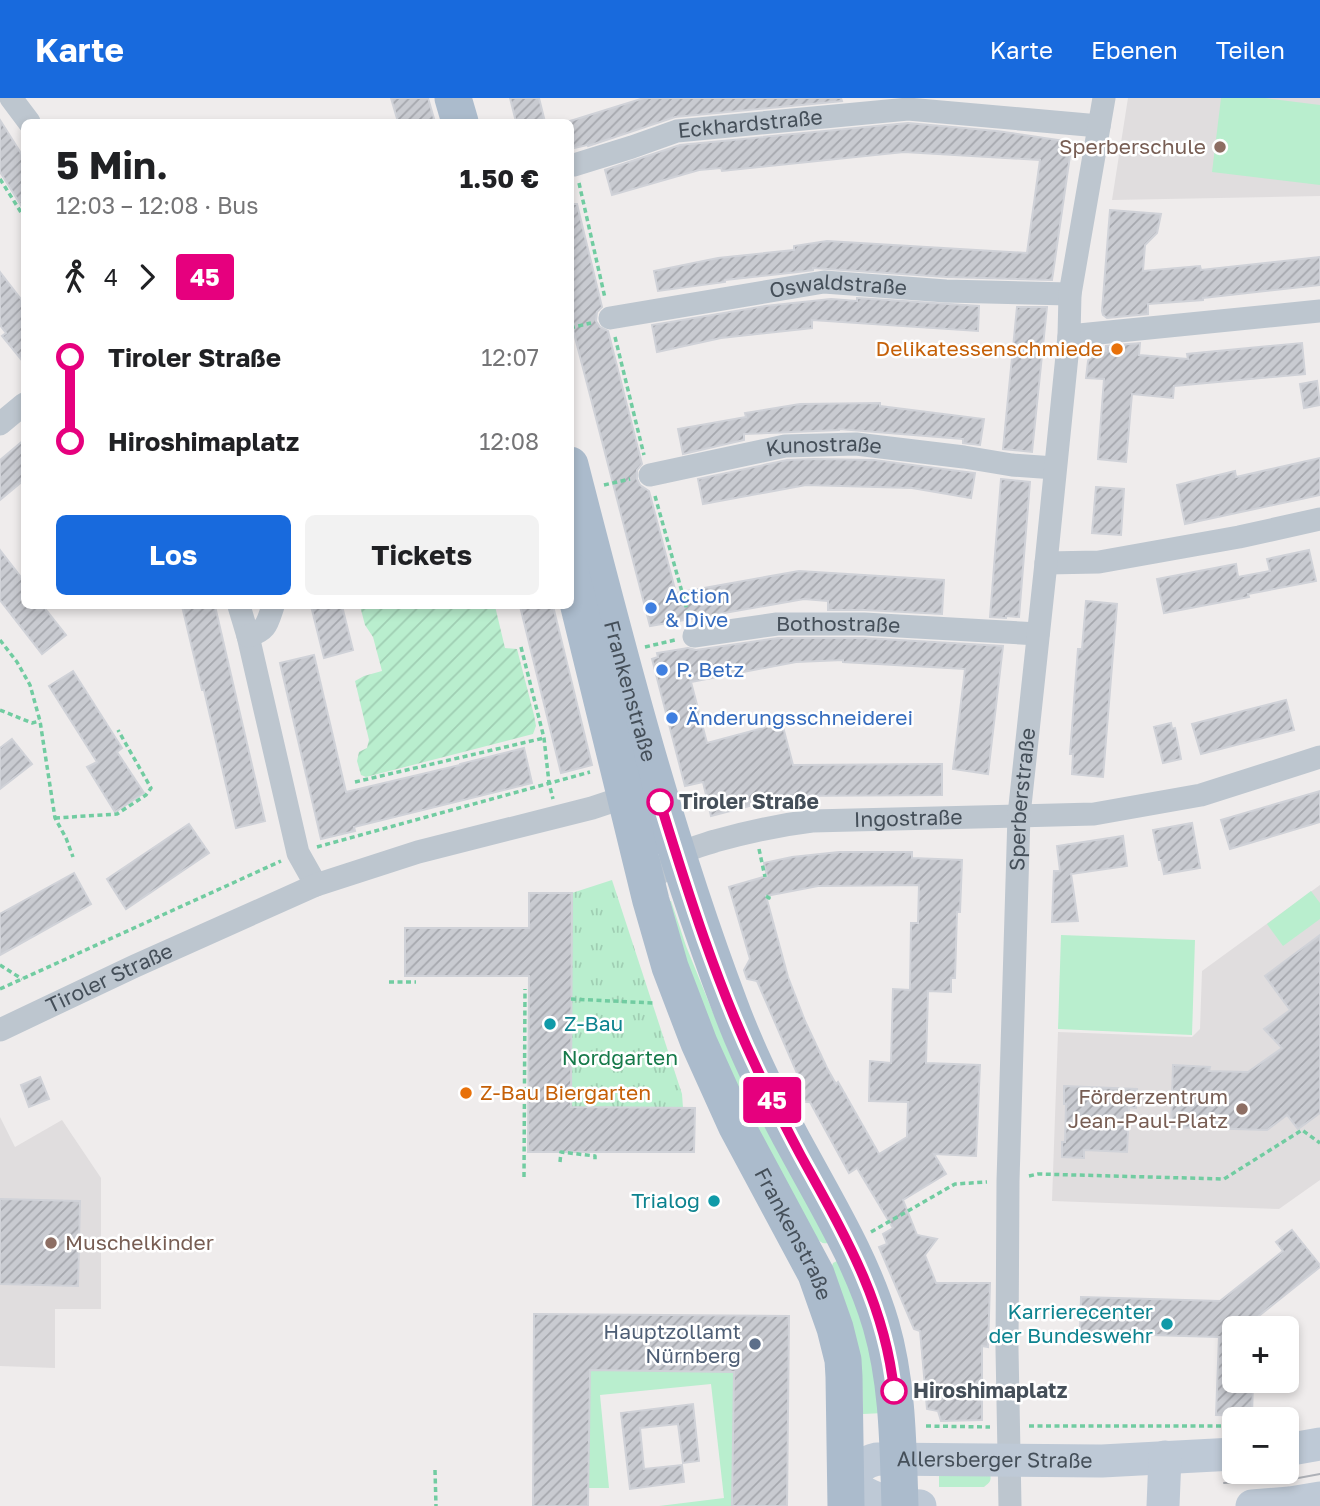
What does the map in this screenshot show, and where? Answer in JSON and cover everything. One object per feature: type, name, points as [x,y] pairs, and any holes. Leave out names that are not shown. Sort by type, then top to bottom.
[{"type":"main road","points":[[453,98],[459,119]]},
{"type":"main road","points":[[475,98],[480,119]]},
{"type":"main road","name":"Frankenstraße","points":[[582,476],[641,792],[647,885],[670,967],[709,1067],[743,1141],[816,1274],[829,1309],[843,1360],[846,1494]]},
{"type":"main road","name":"Frankenstraße","points":[[574,582],[641,792],[677,856],[731,1009],[788,1132],[856,1233],[887,1349],[894,1391],[898,1459],[907,1506]]},
{"type":"main road","points":[[807,1256],[836,1252],[842,1243],[856,1233]]},
{"type":"main road","points":[[1299,1448],[1320,1444]]},
{"type":"main road","name":"Allersberger Straße","points":[[846,1494],[861,1465],[877,1459],[1119,1460],[1222,1455]]},
{"type":"main road","points":[[1163,1506],[1165,1457]]},
{"type":"main road","points":[[846,1494],[865,1495],[907,1506]]},
{"type":"main road","points":[[1252,1506],[1320,1498]]},
{"type":"street","points":[[11,98],[27,119]]},
{"type":"street","name":"Sperberstraße","points":[[1010,1506],[1008,1181],[1019,815],[1069,337],[1070,295],[1104,98]]},
{"type":"street","name":"Eckhardstraße","points":[[574,165],[677,131],[908,109],[1099,126]]},
{"type":"street","name":"Oswaldstraße","points":[[610,318],[824,282],[946,291],[1070,295]]},
{"type":"street","points":[[1069,337],[1320,311]]},
{"type":"street","points":[[0,424],[21,406]]},
{"type":"street","name":"Kunostraße","points":[[650,475],[785,446],[823,444],[856,444],[1012,465],[1055,468]]},
{"type":"street","points":[[1046,563],[1099,562],[1320,520]]},
{"type":"street","points":[[240,609],[298,853],[316,885]]},
{"type":"street","points":[[248,636],[266,627],[272,609]]},
{"type":"street","name":"Bothostraße","points":[[694,636],[777,624],[864,624],[1038,634]]},
{"type":"street","name":"Ingostraße","points":[[677,856],[698,846],[756,830],[812,821],[1094,814],[1201,795],[1320,757]]},
{"type":"street","name":"Tiroler Straße","points":[[0,1031],[135,966],[316,885],[418,852],[641,792]]},
{"type":"street","points":[[647,885],[677,856]]},
{"type":"path","points":[[574,165],[610,318],[694,636],[639,648]]},
{"type":"path","points":[[0,179],[21,212]]},
{"type":"path","points":[[582,476],[650,475]]},
{"type":"path","points":[[0,640],[30,684],[40,721],[55,818],[73,857]]},
{"type":"path","points":[[521,647],[544,738],[549,783],[557,816]]},
{"type":"path","points":[[0,710],[32,723],[40,721]]},
{"type":"path","points":[[55,818],[117,814],[146,795],[151,788],[118,730]]},
{"type":"path","points":[[355,782],[544,738]]},
{"type":"path","points":[[756,830],[765,877]]},
{"type":"path","points":[[0,965],[22,979]]},
{"type":"path","points":[[389,982],[416,982]]},
{"type":"path","points":[[524,1177],[525,989]]},
{"type":"path","points":[[571,999],[660,1003]]},
{"type":"path","points":[[856,1233],[955,1184],[1008,1181],[1038,1174],[1224,1179],[1303,1130],[1320,1143]]},
{"type":"path","points":[[559,1162],[561,1152],[594,1156],[594,1162]]},
{"type":"path","points":[[926,1426],[1222,1426]]},
{"type":"path","points":[[435,1469],[436,1506]]},
{"type":"shaded area","name":"Sperberschule","points":[[1128,98],[1320,98],[1320,196],[1112,200]]},
{"type":"shaded area","name":"Förderzentrum Jean-Paul-Platz","points":[[1320,885],[1320,1180],[1279,1209],[1052,1201],[1058,1032],[1192,1037],[1200,1029],[1202,971]]},
{"type":"shaded area","name":"Muschelkinder","points":[[0,1117],[15,1147],[62,1120],[101,1178],[101,1309],[55,1309],[55,1368],[0,1366]]},
{"type":"green space","points":[[1221,98],[1265,98],[1320,105],[1320,185],[1212,172]]},
{"type":"green space","points":[[361,609],[496,609],[505,648],[517,649],[534,715],[536,726],[533,734],[366,777],[361,775],[357,761],[359,752],[367,748],[369,740],[355,681],[382,671],[373,637],[365,625]]},
{"type":"green space","name":"Nordgarten","points":[[612,880],[682,1094],[683,1108],[571,1107],[572,893]]},
{"type":"green space","points":[[1311,891],[1320,903],[1320,919],[1283,946],[1267,924]]},
{"type":"green space","points":[[671,901],[686,946],[729,1052],[828,1243],[818,1239],[764,1162],[662,903]]},
{"type":"green space","points":[[1061,935],[1195,940],[1192,1035],[1058,1029]]},
{"type":"green space","points":[[841,1259],[853,1277],[884,1413],[863,1414],[862,1386],[852,1322],[832,1266]]},
{"type":"green space","points":[[590,1370],[734,1372],[732,1506],[659,1506],[724,1498],[711,1384],[600,1395],[609,1488],[588,1488]]},
{"type":"green space","points":[[939,1469],[990,1474],[990,1480],[984,1487],[939,1487]]},
{"type":"building","points":[[391,98],[428,98],[434,119],[397,119]]},
{"type":"building","points":[[510,98],[539,98],[544,119],[515,119]]},
{"type":"building","points":[[644,98],[841,98],[842,101],[675,117],[588,146],[574,148],[574,120]]},
{"type":"building","points":[[0,120],[21,153],[21,205],[0,172]]},
{"type":"building","points":[[908,123],[997,131],[1072,142],[1052,280],[947,277],[813,268],[658,291],[654,271],[718,258],[794,250],[794,246],[827,241],[1027,253],[1040,160],[904,152],[722,171],[721,168],[699,170],[612,195],[605,170],[680,145]]},
{"type":"building","points":[[574,204],[577,204],[602,307],[597,312],[596,321],[608,331],[642,464],[637,470],[637,479],[640,485],[649,491],[676,593],[799,571],[944,580],[942,614],[828,610],[828,601],[804,599],[650,626],[574,333]]},
{"type":"building","points":[[1110,210],[1161,214],[1157,233],[1145,245],[1143,271],[1200,266],[1201,270],[1320,257],[1320,285],[1148,304],[1148,314],[1107,318],[1102,311]]},
{"type":"building","points":[[0,272],[21,299],[21,359],[2,336],[6,333],[0,325]]},
{"type":"building","points":[[857,298],[979,306],[978,331],[812,320],[812,328],[721,338],[657,352],[652,325],[765,306],[831,299],[857,301]]},
{"type":"building","points":[[1017,307],[1047,307],[1032,452],[1003,449]]},
{"type":"building","points":[[1140,343],[1139,355],[1188,359],[1187,354],[1302,343],[1305,374],[1174,386],[1173,398],[1132,394],[1126,462],[1098,459],[1104,379],[1086,378],[1088,361],[1094,353],[1106,351],[1106,346]]},
{"type":"building","points":[[1317,381],[1320,405],[1304,408],[1300,384]]},
{"type":"building","points":[[880,403],[880,406],[984,419],[980,445],[963,443],[963,439],[839,429],[744,434],[744,440],[683,454],[678,429],[746,417],[745,413],[800,404]]},
{"type":"building","points":[[21,442],[21,482],[0,500],[0,460]]},
{"type":"building","points":[[1320,458],[1320,495],[1185,524],[1177,485],[1235,471],[1236,477]]},
{"type":"building","points":[[787,460],[874,460],[975,473],[971,498],[912,488],[806,485],[703,504],[698,479]]},
{"type":"building","points":[[1001,479],[1030,482],[1019,617],[990,617]]},
{"type":"building","points":[[1096,487],[1124,489],[1121,535],[1092,533]]},
{"type":"building","points":[[0,550],[21,577],[21,609],[45,609],[66,635],[42,654],[0,600]]},
{"type":"building","points":[[1309,550],[1316,581],[1164,613],[1157,579],[1236,564],[1238,577],[1270,571],[1267,559]]},
{"type":"building","points":[[1086,601],[1117,604],[1103,777],[1072,774],[1073,754],[1070,754],[1078,649],[1082,649]]},
{"type":"building","points":[[183,609],[216,609],[265,821],[236,828]]},
{"type":"building","points":[[312,609],[343,609],[353,650],[324,658]]},
{"type":"building","points":[[521,609],[554,609],[592,765],[561,773]]},
{"type":"building","points":[[778,638],[864,638],[1003,646],[988,774],[953,769],[965,669],[843,660],[796,662],[691,682],[707,743],[782,723],[793,765],[942,764],[942,795],[788,796],[711,816],[703,782],[685,786],[652,659],[658,657],[657,653]]},
{"type":"building","points":[[314,655],[346,792],[524,748],[532,783],[354,827],[355,831],[321,839],[280,663]]},
{"type":"building","points":[[73,671],[122,748],[117,752],[144,793],[115,812],[87,767],[97,762],[49,686]]},
{"type":"building","points":[[1286,700],[1294,730],[1201,754],[1192,724]]},
{"type":"building","points":[[1171,723],[1172,729],[1175,728],[1181,759],[1163,763],[1154,727]]},
{"type":"building","points":[[12,739],[32,764],[0,789],[0,748]]},
{"type":"building","points":[[1320,791],[1320,822],[1230,849],[1221,820]]},
{"type":"building","points":[[1192,823],[1200,868],[1164,874],[1153,830]]},
{"type":"building","points":[[189,824],[209,853],[126,909],[107,879]]},
{"type":"building","points":[[1123,836],[1127,866],[1071,874],[1078,921],[1052,922],[1054,871],[1060,871],[1057,846]]},
{"type":"building","points":[[839,852],[912,852],[912,858],[962,860],[955,978],[951,978],[951,992],[928,991],[926,1063],[980,1065],[976,1156],[934,1154],[946,1174],[903,1200],[917,1235],[937,1239],[925,1255],[936,1283],[990,1283],[988,1347],[982,1346],[982,1420],[941,1421],[938,1411],[927,1409],[920,1331],[914,1329],[879,1247],[887,1244],[883,1234],[893,1228],[857,1168],[849,1173],[810,1102],[800,1102],[797,1093],[800,1080],[757,981],[747,979],[744,970],[750,959],[729,887],[767,876],[764,863]],"holes":[[[919,885],[918,923],[911,923],[910,990],[893,989],[891,1063],[870,1061],[869,1101],[908,1102],[907,1137],[879,1154],[838,1082],[836,1084],[827,1068],[805,1021],[788,977],[766,896],[818,886]]]},
{"type":"building","points":[[74,873],[91,904],[0,955],[0,914]]},
{"type":"building","name":"Z-Bau","points":[[529,893],[572,893],[571,1107],[695,1108],[694,1152],[528,1152],[529,976],[405,976],[405,928],[529,928]]},
{"type":"building","points":[[1320,935],[1320,1113],[1298,1129],[1287,1115],[1267,1130],[1171,1127],[1173,1065],[1210,1067],[1209,1071],[1248,1072],[1282,1048],[1264,1029],[1290,1010],[1265,976]]},
{"type":"building","points":[[40,1077],[49,1099],[29,1107],[21,1085]]},
{"type":"building","points":[[1064,1086],[1137,1089],[1136,1108],[1129,1107],[1127,1152],[1084,1150],[1084,1158],[1062,1157],[1062,1142],[1065,1142]]},
{"type":"building","points":[[0,1199],[80,1201],[78,1286],[0,1284]]},
{"type":"building","name":"Karrierecenter der Bundeswehr","points":[[1292,1230],[1320,1267],[1259,1316],[1222,1316],[1222,1393],[1253,1393],[1252,1407],[1222,1407],[1222,1415],[1216,1415],[1219,1337],[1080,1333],[1081,1297],[1220,1301],[1283,1251],[1276,1242]]},
{"type":"building","points":[[534,1314],[789,1316],[787,1506],[732,1506],[734,1372],[590,1370],[588,1506],[533,1506]]},
{"type":"building","points":[[693,1404],[699,1461],[683,1463],[678,1424],[640,1428],[644,1469],[682,1465],[684,1482],[630,1489],[621,1413]]},
{"type":"tram line","points":[[1299,1478],[1320,1474]]},
{"type":"bus line","name":"45","points":[[660,802],[700,925],[745,1043],[788,1132],[844,1232],[871,1295],[887,1349],[894,1391]]},
{"type":"place","name":"Sperberschule","points":[[1220,147]]},
{"type":"place","name":"Delikatessenschmiede","points":[[1117,349]]},
{"type":"place","name":"Action & Dive","points":[[651,608]]},
{"type":"place","name":"P. Betz","points":[[662,670]]},
{"type":"place","name":"Änderungsschneiderei","points":[[672,718]]},
{"type":"place","name":"Tiroler Straße","points":[[660,802]]},
{"type":"place","name":"Z-Bau","points":[[550,1024]]},
{"type":"place","name":"Z-Bau Biergarten","points":[[466,1093]]},
{"type":"place","name":"Förderzentrum Jean-Paul-Platz","points":[[1242,1109]]},
{"type":"place","name":"Trialog","points":[[714,1201]]},
{"type":"place","name":"Muschelkinder","points":[[51,1243]]},
{"type":"place","name":"Karrierecenter der Bundeswehr","points":[[1167,1324]]},
{"type":"place","name":"Hauptzollamt Nürnberg","points":[[755,1344]]},
{"type":"place","name":"Hiroshimaplatz","points":[[894,1391]]}]
